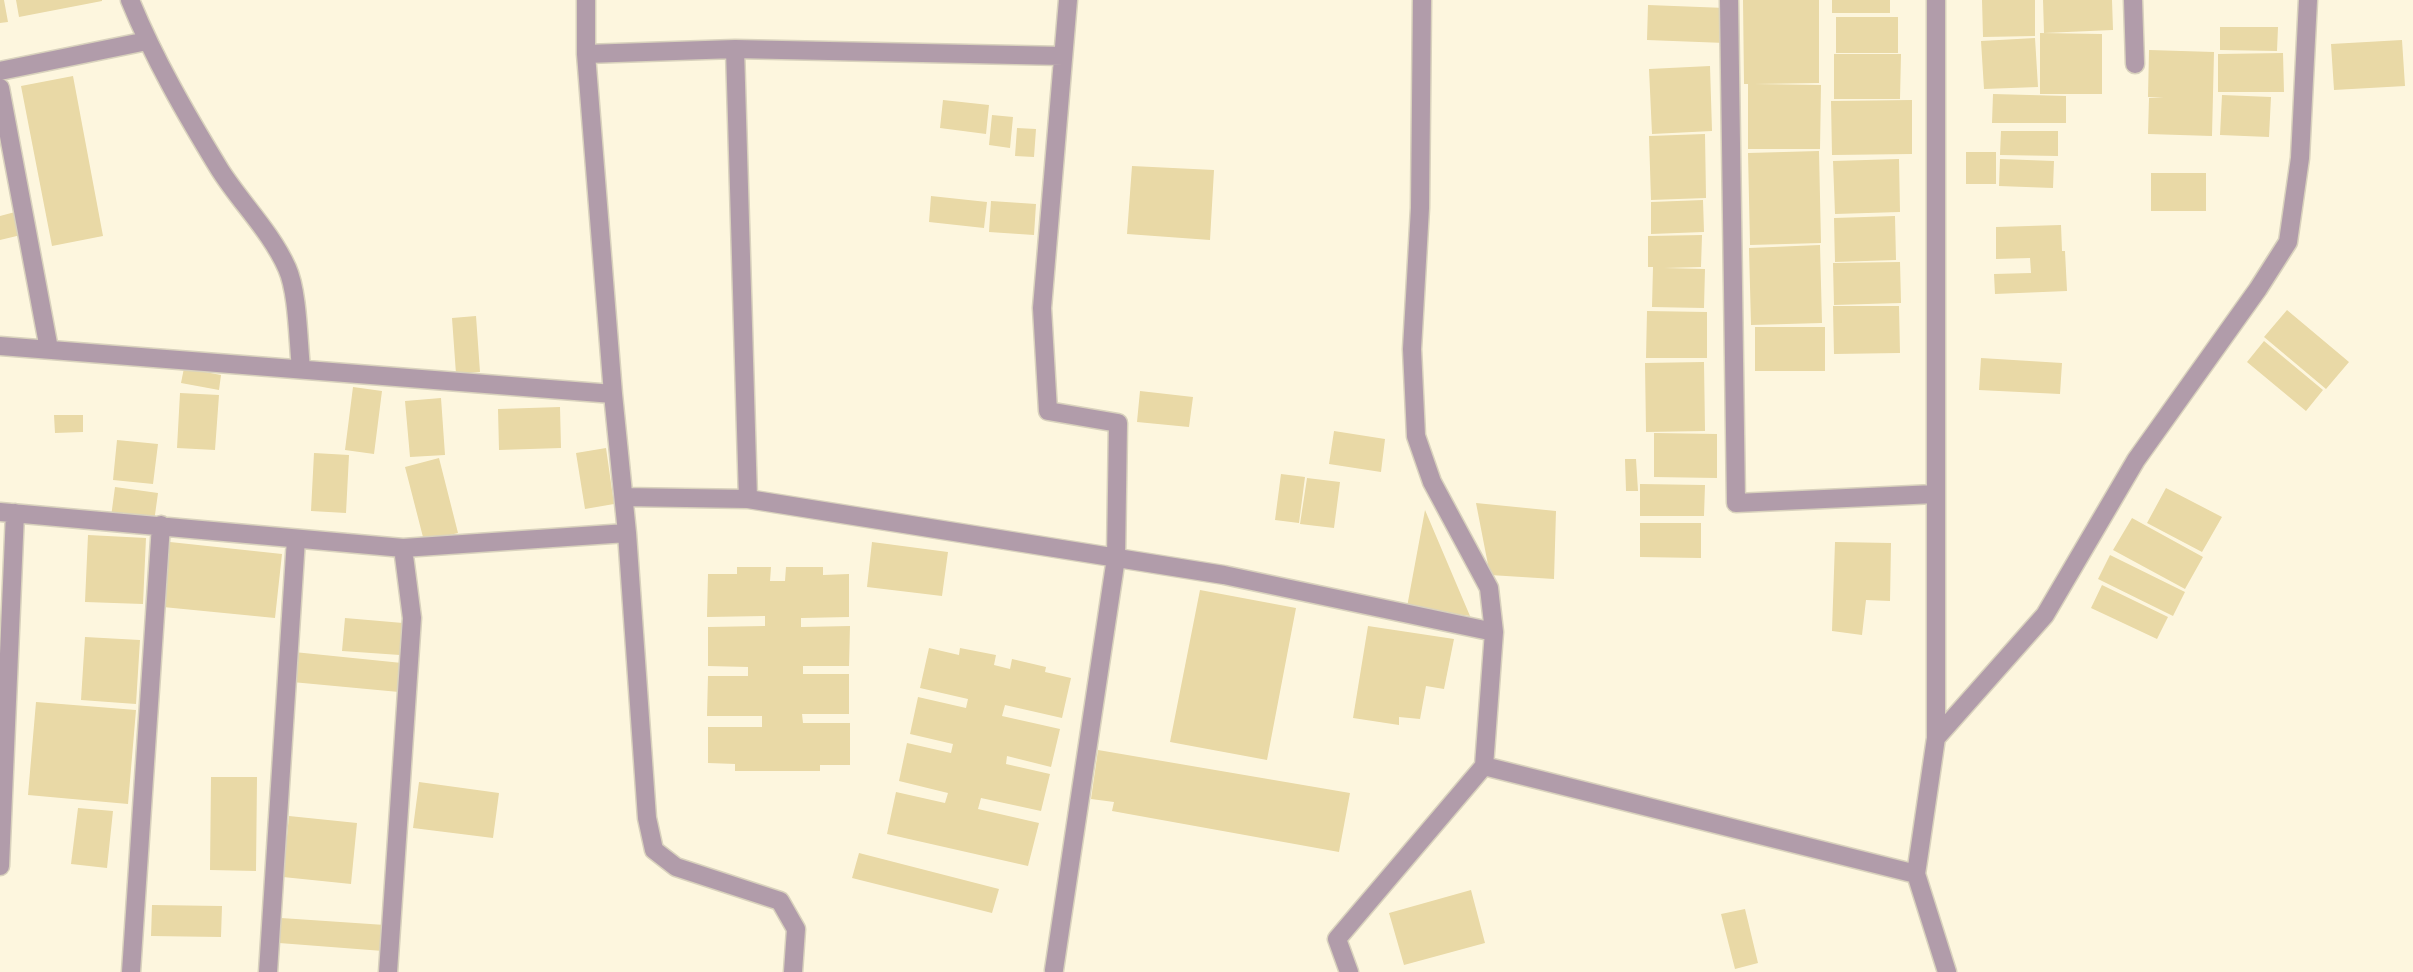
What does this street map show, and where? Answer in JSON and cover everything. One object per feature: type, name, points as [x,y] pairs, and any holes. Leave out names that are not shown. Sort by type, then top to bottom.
[{"type":"street","points":[[130,0],[147,41],[221,171],[272,241],[288,270],[293,290],[301,368]]},
{"type":"street","points":[[586,0],[586,54],[613,394],[627,533],[647,818],[654,850],[676,867],[780,901],[796,929],[793,972]]},
{"type":"street","points":[[1054,970],[1116,558],[1118,423],[1048,411],[1042,309],[1068,0]]},
{"type":"street","points":[[1349,972],[1337,939],[1484,766],[1494,632],[1489,588],[1432,482],[1416,436],[1412,349],[1420,208],[1422,0]]},
{"type":"street","points":[[1729,0],[1736,503],[1935,494]]},
{"type":"street","points":[[1936,0],[1936,738],[1916,874],[1947,972]]},
{"type":"street","points":[[2133,0],[2135,64]]},
{"type":"street","points":[[1936,738],[2045,615],[2136,460],[2258,289],[2288,242],[2300,158],[2308,0]]},
{"type":"street","points":[[0,71],[147,41]]},
{"type":"street","points":[[586,54],[735,49],[1063,56]]},
{"type":"street","points":[[735,49],[748,499]]},
{"type":"street","points":[[0,88],[49,349]]},
{"type":"street","points":[[0,346],[613,394]]},
{"type":"street","points":[[624,497],[748,499],[1224,575],[1494,632]]},
{"type":"street","points":[[0,866],[7,512],[404,548],[627,533]]},
{"type":"street","points":[[131,972],[161,525]]},
{"type":"street","points":[[268,972],[296,538]]},
{"type":"street","points":[[388,972],[412,618],[404,548]]},
{"type":"street","points":[[1484,766],[1916,874]]},
{"type":"building","points":[[0,0],[4,0],[8,22],[0,23]]},
{"type":"building","points":[[16,0],[102,0],[102,1],[19,17]]},
{"type":"building","points":[[1743,0],[1819,0],[1819,83],[1754,84],[1821,85],[1820,149],[1748,149],[1748,84],[1744,84]]},
{"type":"building","points":[[1832,0],[1890,0],[1890,13],[1832,13]]},
{"type":"building","points":[[1982,0],[2035,0],[2035,36],[1983,37]]},
{"type":"building","points":[[2043,0],[2112,0],[2113,30],[2044,33]]},
{"type":"building","points":[[1648,5],[1726,8],[1725,43],[1647,40]]},
{"type":"building","points":[[1836,17],[1898,17],[1898,53],[1836,53]]},
{"type":"building","points":[[2220,27],[2278,27],[2277,51],[2220,50]]},
{"type":"building","points":[[2040,33],[2102,34],[2102,94],[2040,94]]},
{"type":"building","points":[[2035,38],[2038,87],[1984,89],[1981,41]]},
{"type":"building","points":[[2402,40],[2405,86],[2334,90],[2331,44]]},
{"type":"building","points":[[2149,50],[2214,52],[2212,136],[2148,134],[2149,98],[2164,98],[2148,97]]},
{"type":"building","points":[[2283,53],[2284,92],[2218,92],[2218,54]]},
{"type":"building","points":[[1834,54],[1901,54],[1900,99],[1834,99]]},
{"type":"building","points":[[1710,66],[1712,131],[1652,134],[1649,69]]},
{"type":"building","points":[[73,76],[103,236],[52,246],[21,86]]},
{"type":"building","points":[[1993,94],[2066,96],[2066,123],[1992,123]]},
{"type":"building","points":[[2222,95],[2271,97],[2269,137],[2220,135]]},
{"type":"building","points":[[943,100],[989,105],[986,134],[940,128]]},
{"type":"building","points":[[1912,100],[1912,154],[1832,155],[1831,101]]},
{"type":"building","points":[[992,115],[1013,117],[1010,148],[989,145]]},
{"type":"building","points":[[1017,128],[1036,129],[1034,157],[1015,156]]},
{"type":"building","points":[[2001,131],[2058,131],[2058,156],[2000,155]]},
{"type":"building","points":[[1705,134],[1706,198],[1651,200],[1649,136]]},
{"type":"building","points":[[1819,151],[1821,243],[1750,245],[1748,153]]},
{"type":"building","points":[[1966,152],[1996,152],[1996,184],[1966,184]]},
{"type":"building","points":[[1899,159],[1900,212],[1835,214],[1833,161]]},
{"type":"building","points":[[2000,159],[2054,161],[2053,188],[1999,186]]},
{"type":"building","points":[[1132,166],[1214,170],[1210,240],[1127,234]]},
{"type":"building","points":[[2151,173],[2206,173],[2206,211],[2151,211]]},
{"type":"building","points":[[931,196],[987,202],[984,228],[929,222]]},
{"type":"building","points":[[1703,200],[1704,232],[1651,234],[1651,202]]},
{"type":"building","points":[[991,201],[1036,204],[1034,235],[989,232]]},
{"type":"building","points":[[15,212],[21,235],[0,240],[0,216]]},
{"type":"building","points":[[1895,216],[1896,260],[1835,262],[1834,218]]},
{"type":"building","points":[[2061,225],[2067,291],[1995,294],[1994,274],[2031,273],[2030,258],[1996,259],[1996,227]]},
{"type":"building","points":[[1702,235],[1701,267],[1664,268],[1705,269],[1704,308],[1652,307],[1653,267],[1648,267],[1648,236]]},
{"type":"building","points":[[1820,245],[1822,323],[1751,325],[1749,248]]},
{"type":"building","points":[[1900,262],[1901,303],[1834,305],[1833,263]]},
{"type":"building","points":[[1833,306],[1899,306],[1900,353],[1834,354]]},
{"type":"building","points":[[2287,310],[2349,362],[2326,389],[2264,337]]},
{"type":"building","points":[[1647,311],[1707,312],[1707,358],[1646,358]]},
{"type":"building","points":[[476,316],[480,372],[456,374],[452,318]]},
{"type":"building","points":[[1755,327],[1825,327],[1825,371],[1755,371]]},
{"type":"building","points":[[2264,341],[2323,390],[2306,411],[2247,362]]},
{"type":"building","points":[[1981,358],[2062,363],[2060,394],[1979,390]]},
{"type":"building","points":[[1704,362],[1705,431],[1646,432],[1645,363]]},
{"type":"building","points":[[184,368],[221,375],[219,390],[181,383]]},
{"type":"building","points":[[353,387],[382,391],[374,454],[345,450]]},
{"type":"building","points":[[1140,391],[1193,397],[1189,427],[1137,422]]},
{"type":"building","points":[[180,393],[219,395],[215,450],[177,448]]},
{"type":"building","points":[[441,398],[445,455],[410,457],[405,401]]},
{"type":"building","points":[[560,407],[561,448],[499,450],[498,409]]},
{"type":"building","points":[[54,415],[83,415],[83,432],[55,433]]},
{"type":"building","points":[[1334,431],[1385,439],[1381,472],[1329,464]]},
{"type":"building","points":[[1654,433],[1717,434],[1717,478],[1654,477]]},
{"type":"building","points":[[117,440],[158,444],[153,484],[113,480]]},
{"type":"building","points":[[606,448],[614,504],[585,509],[576,453]]},
{"type":"building","points":[[314,453],[349,455],[346,513],[311,511]]},
{"type":"building","points":[[439,458],[458,533],[424,541],[405,467]]},
{"type":"building","points":[[1625,459],[1636,459],[1638,491],[1626,491]]},
{"type":"building","points":[[1281,474],[1305,477],[1299,523],[1275,520]]},
{"type":"building","points":[[1307,478],[1340,482],[1334,528],[1300,524]]},
{"type":"building","points":[[1640,484],[1705,485],[1704,516],[1640,516]]},
{"type":"building","points":[[115,487],[158,493],[154,522],[111,517]]},
{"type":"building","points":[[2166,488],[2222,517],[2202,552],[2147,523]]},
{"type":"building","points":[[1476,503],[1556,511],[1554,579],[1490,575]]},
{"type":"building","points":[[1425,510],[1470,616],[1407,607]]},
{"type":"building","points":[[2132,518],[2203,557],[2185,589],[2113,550]]},
{"type":"building","points":[[1640,523],[1701,523],[1701,558],[1640,557]]},
{"type":"building","points":[[88,535],[146,538],[143,604],[85,602]]},
{"type":"building","points":[[170,542],[282,554],[275,618],[163,607]]},
{"type":"building","points":[[872,542],[948,552],[942,596],[867,587]]},
{"type":"building","points":[[1835,542],[1891,543],[1890,601],[1866,600],[1862,635],[1832,631]]},
{"type":"building","points":[[2110,555],[2185,592],[2173,616],[2098,579]]},
{"type":"building","points":[[737,567],[771,567],[770,581],[785,581],[786,567],[823,567],[823,575],[849,574],[849,617],[801,618],[801,627],[850,626],[849,666],[803,666],[803,674],[849,674],[849,714],[802,714],[803,723],[850,723],[850,765],[820,765],[820,771],[735,771],[735,764],[708,763],[708,727],[762,727],[762,716],[707,716],[708,676],[748,676],[748,667],[708,666],[708,627],[765,626],[765,616],[707,617],[708,574],[737,574]]},
{"type":"building","points":[[2102,585],[2168,617],[2157,639],[2091,608]]},
{"type":"building","points":[[1200,590],[1296,608],[1267,760],[1170,742]]},
{"type":"building","points":[[345,618],[403,623],[400,655],[342,651]]},
{"type":"building","points":[[1368,626],[1454,639],[1444,689],[1426,686],[1420,719],[1399,717],[1399,725],[1353,718]]},
{"type":"building","points":[[85,637],[140,640],[136,704],[81,700]]},
{"type":"building","points":[[929,648],[959,655],[960,648],[996,655],[994,665],[1010,669],[1012,659],[1046,667],[1045,672],[1071,678],[1062,718],[1005,705],[1002,716],[1060,729],[1051,767],[1007,756],[1006,764],[1050,774],[1041,811],[981,798],[978,809],[1039,823],[1028,866],[887,834],[896,792],[945,803],[948,793],[899,781],[907,743],[951,753],[953,744],[910,734],[918,697],[966,708],[968,699],[920,688]]},
{"type":"building","points":[[294,652],[402,663],[399,692],[292,682]]},
{"type":"building","points":[[36,702],[136,710],[128,804],[28,795]]},
{"type":"building","points":[[1098,750],[1350,793],[1339,852],[1112,811],[1114,802],[1091,799]]},
{"type":"building","points":[[211,777],[257,777],[256,871],[210,870]]},
{"type":"building","points":[[419,782],[499,793],[493,838],[413,828]]},
{"type":"building","points":[[78,808],[113,811],[107,868],[71,864]]},
{"type":"building","points":[[289,816],[357,823],[351,884],[283,877]]},
{"type":"building","points":[[859,853],[999,889],[992,913],[852,878]]},
{"type":"building","points":[[1471,890],[1485,943],[1404,965],[1389,913]]},
{"type":"building","points":[[152,905],[222,906],[221,937],[151,936]]},
{"type":"building","points":[[1745,909],[1758,963],[1735,969],[1721,914]]},
{"type":"building","points":[[281,918],[385,925],[383,951],[279,943]]}]
